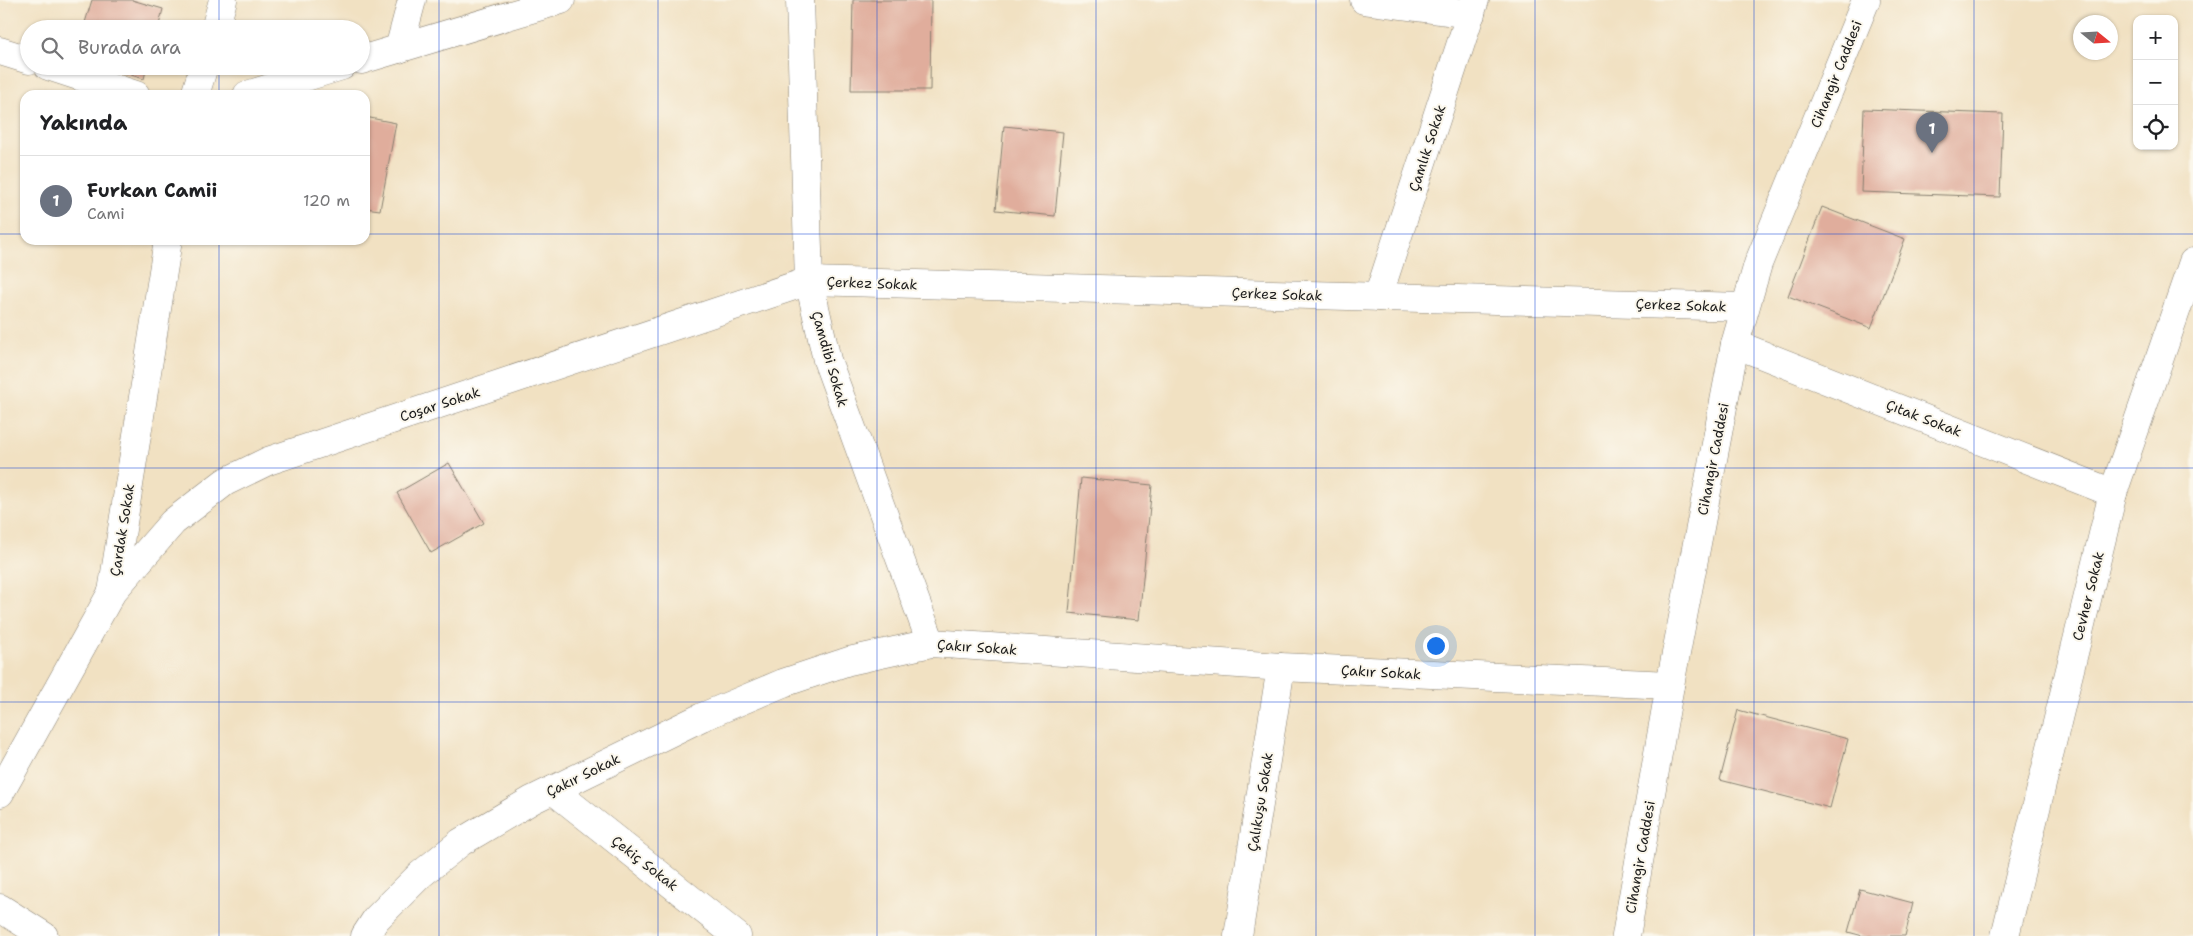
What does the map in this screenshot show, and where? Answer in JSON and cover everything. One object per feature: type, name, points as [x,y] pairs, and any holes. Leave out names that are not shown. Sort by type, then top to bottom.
[{"type":"street","points":[[217,20],[223,0]]},
{"type":"street","points":[[399,49],[412,0]]},
{"type":"street","points":[[370,57],[561,0]]},
{"type":"street","name":"Çamdibi Sokak","points":[[800,0],[809,281],[828,360],[931,644]]},
{"type":"street","points":[[1364,0],[1473,7]]},
{"type":"street","name":"Cihangir Caddesi","points":[[1626,936],[1670,686],[1735,344],[1744,307],[1758,264],[1866,0]]},
{"type":"street","name":"Çamlık Sokak","points":[[1378,297],[1473,7]]},
{"type":"street","points":[[0,51],[20,57]]},
{"type":"street","points":[[75,75],[121,90]]},
{"type":"street","points":[[197,90],[201,75]]},
{"type":"street","points":[[263,90],[313,75]]},
{"type":"street","name":"Çardak Sokak","points":[[0,793],[112,592],[167,245]]},
{"type":"street","name":"Cevher Sokak","points":[[2004,936],[2114,493],[2193,262]]},
{"type":"street","name":"Çerkez Sokak","points":[[809,281],[1744,307]]},
{"type":"street","name":"Coşar Sokak","points":[[112,592],[173,522],[225,482],[268,461],[809,281]]},
{"type":"street","name":"Çıtak Sokak","points":[[1735,344],[2114,493]]},
{"type":"street","name":"Çakır Sokak","points":[[365,936],[376,919],[420,875],[461,842],[532,800],[702,717],[783,683],[849,661],[931,644],[1281,667],[1670,686]]},
{"type":"street","name":"Çalıkuşu Sokak","points":[[1238,936],[1281,667]]},
{"type":"street","name":"Çekiç Sokak","points":[[553,790],[737,936]]},
{"type":"street","points":[[0,908],[44,936]]},
{"type":"building","points":[[92,0],[132,0],[163,9],[160,20],[86,20]]},
{"type":"building","points":[[853,0],[931,0],[930,90],[851,90]]},
{"type":"building","points":[[131,75],[145,75],[144,79]]},
{"type":"building","points":[[1864,109],[2003,114],[2000,197],[1861,192]]},
{"type":"building","points":[[370,118],[396,123],[380,210],[370,209]]},
{"type":"building","points":[[1004,126],[1063,132],[1055,216],[996,210]]},
{"type":"building","points":[[1822,207],[1905,239],[1871,328],[1788,296]]},
{"type":"building","points":[[449,463],[484,523],[431,553],[397,493]]},
{"type":"building","points":[[1081,478],[1152,485],[1139,620],[1069,613]]},
{"type":"building","points":[[1738,710],[1848,739],[1830,808],[1720,780]]},
{"type":"building","points":[[1860,889],[1913,903],[1905,936],[1863,936],[1848,932]]},
{"type":"place","name":"Furkan Camii","points":[[1932,153]]}]
